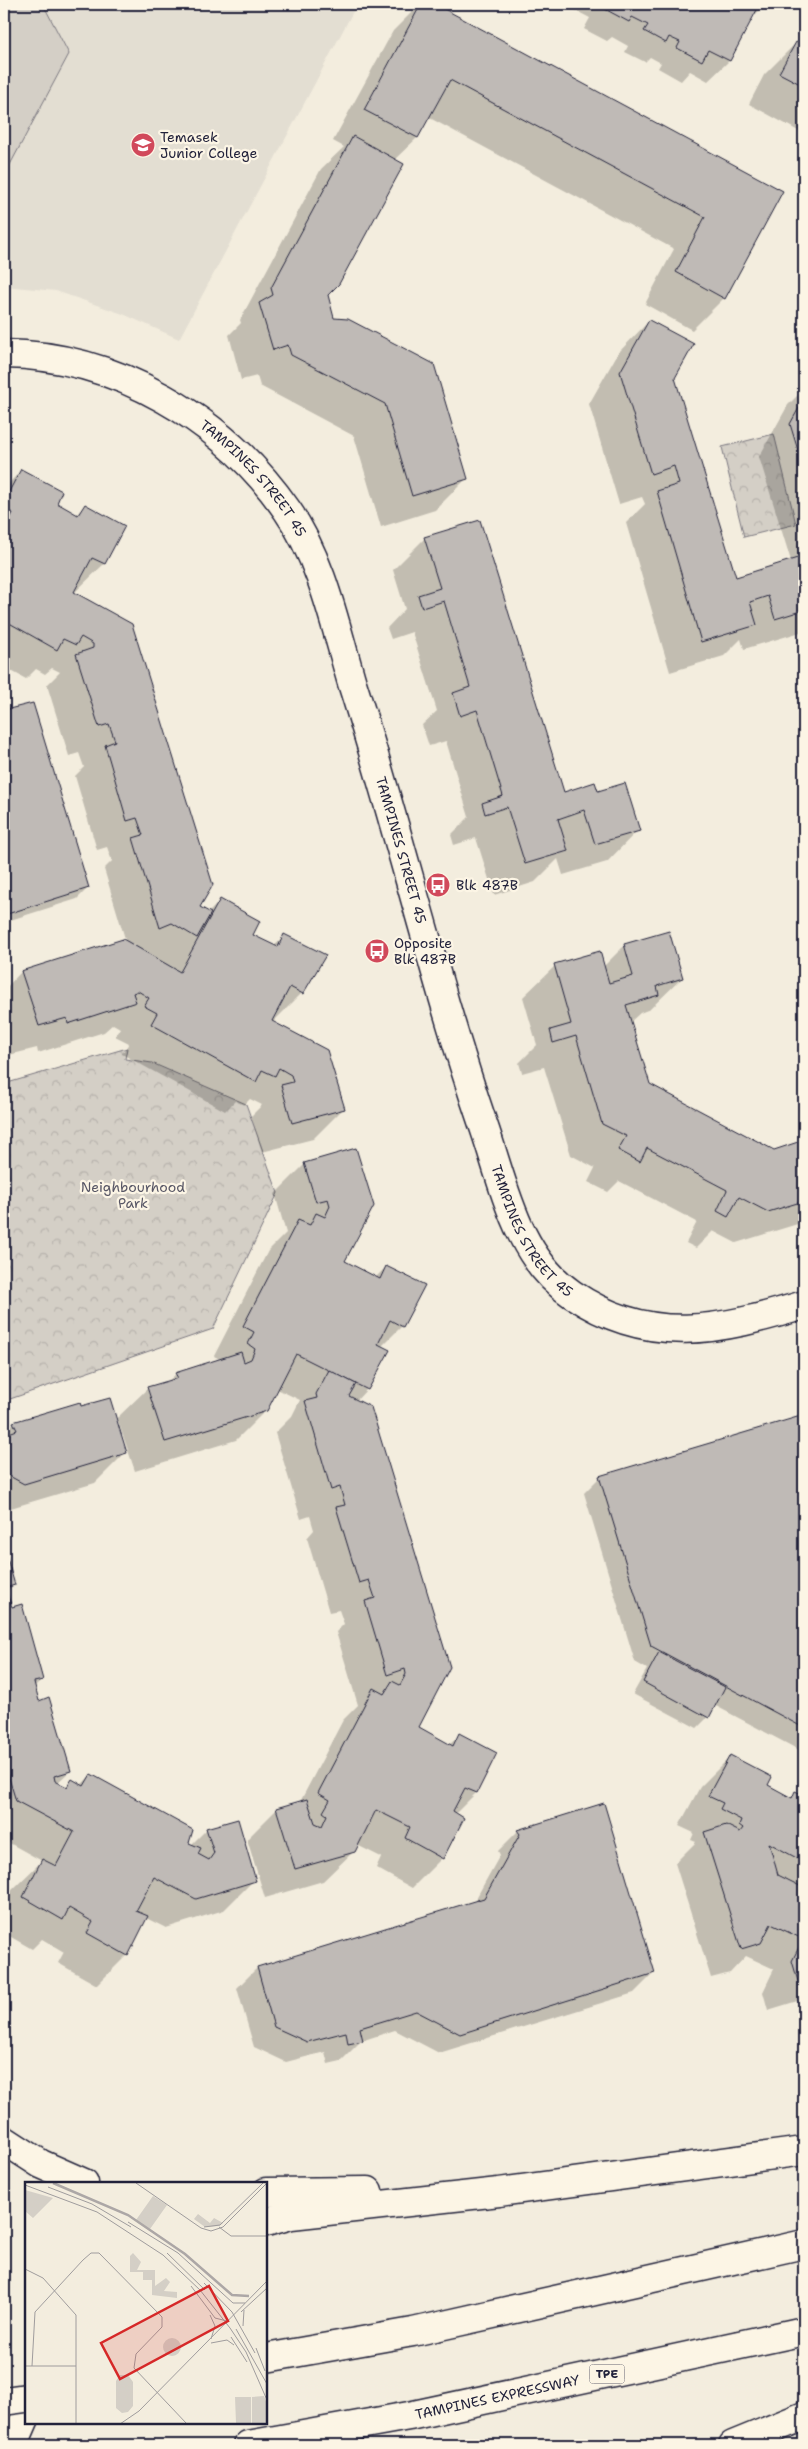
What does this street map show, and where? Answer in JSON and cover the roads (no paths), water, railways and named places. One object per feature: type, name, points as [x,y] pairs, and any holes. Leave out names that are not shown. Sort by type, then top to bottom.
[{"type":"main road","name":"TAMPINES STREET 45","points":[[4,354],[61,360],[105,373],[172,401],[238,454],[265,483],[292,518],[305,541],[321,583],[368,731],[418,916],[474,1098],[522,1236],[542,1267],[571,1294],[604,1311],[637,1324],[696,1330],[742,1324],[804,1306]]},
{"type":"main road","points":[[4,2140],[41,2164],[82,2182]]},
{"type":"main road","points":[[268,2221],[291,2215],[499,2192],[804,2151]]},
{"type":"main road","points":[[268,2192],[499,2192]]},
{"type":"main road","points":[[268,2358],[413,2332],[804,2244]]},
{"type":"main road","name":"TAMPINES EXPRESSWAY","points":[[248,2445],[409,2416],[804,2331]]},
{"type":"main road","points":[[4,2401],[25,2398]]},
{"type":"main road","points":[[732,2445],[804,2416]]},
{"type":"main road","points":[[4,2441],[16,2439],[25,2418]]},
{"type":"place","name":"Temasek Junior College","points":[[143,145]]},
{"type":"place","name":"Blk 487B","points":[[438,885]]},
{"type":"place","name":"Opposite Blk 487B","points":[[377,951]]},
{"type":"park label","name":"Neighbourhood Park","points":[[133,1196]]}]
